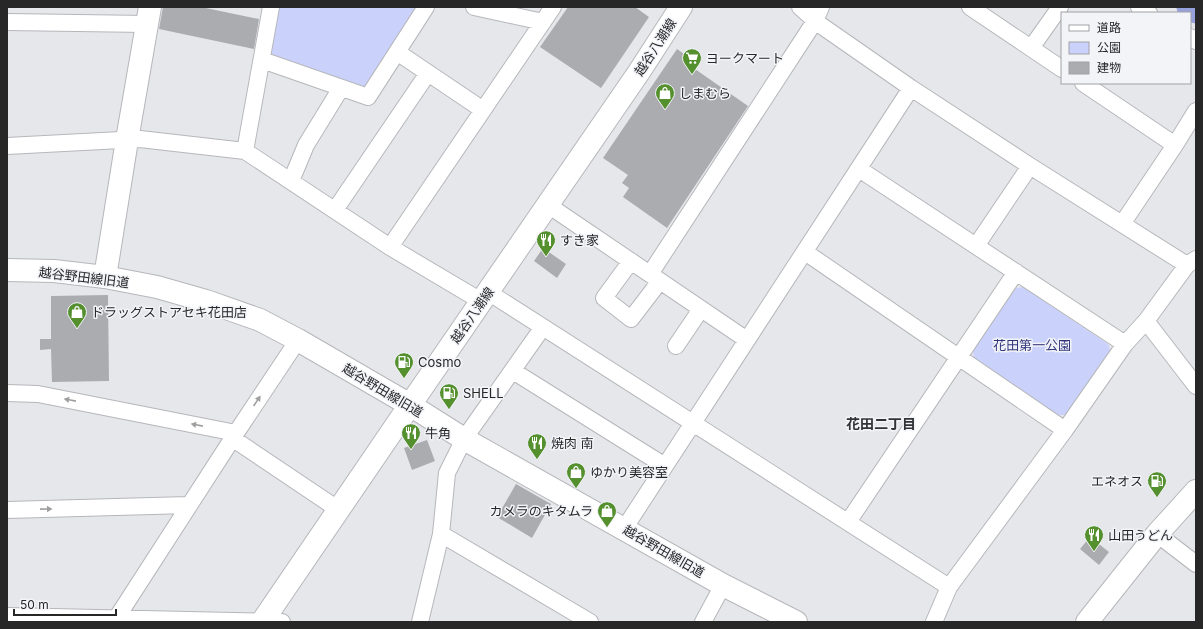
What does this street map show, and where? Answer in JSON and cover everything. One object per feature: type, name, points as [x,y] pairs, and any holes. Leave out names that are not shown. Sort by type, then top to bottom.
[{"type":"street","points":[[245,151],[272,7]]},
{"type":"street","points":[[262,60],[368,97],[426,7]]},
{"type":"street","points":[[474,7],[542,22]]},
{"type":"street","points":[[390,247],[553,7]]},
{"type":"street","name":"越谷八潮線","points":[[263,622],[484,296],[643,66],[681,7]]},
{"type":"street","points":[[800,7],[818,14],[912,88],[1030,166],[1122,224],[1192,262],[1146,321],[1125,344],[1065,430],[949,586],[934,622]]},
{"type":"street","points":[[970,7],[1061,68]]},
{"type":"street","points":[[1031,48],[1060,7]]},
{"type":"street","points":[[631,261],[604,298],[631,319],[818,14]]},
{"type":"street","points":[[7,22],[149,16],[105,277]]},
{"type":"street","points":[[398,52],[483,110]]},
{"type":"street","points":[[334,210],[428,73]]},
{"type":"street","points":[[1084,84],[1176,145]]},
{"type":"street","points":[[291,181],[306,145],[341,88]]},
{"type":"street","points":[[624,529],[912,88]]},
{"type":"street","points":[[1122,224],[1176,145],[1196,111]]},
{"type":"street","points":[[7,146],[140,139],[245,151],[390,247],[543,327],[949,586]]},
{"type":"street","points":[[976,246],[1030,166]]},
{"type":"street","points":[[859,169],[1125,344]]},
{"type":"street","points":[[548,205],[747,340]]},
{"type":"street","points":[[805,252],[1065,430]]},
{"type":"street","name":"越谷野田線旧道","points":[[7,270],[54,271],[105,277],[157,287],[206,301],[260,320],[298,340],[410,405],[464,439],[723,585],[796,622]]},
{"type":"street","points":[[848,522],[1016,272]]},
{"type":"street","points":[[676,346],[701,309]]},
{"type":"street","points":[[1146,321],[1196,386]]},
{"type":"street","points":[[420,622],[442,534],[447,473],[464,439],[543,327]]},
{"type":"street","points":[[115,620],[234,435],[298,340]]},
{"type":"street","points":[[513,371],[665,466]]},
{"type":"street","points":[[7,394],[38,394],[234,435],[339,510]]},
{"type":"street","points":[[1087,622],[1157,534],[1196,491]]},
{"type":"street","points":[[7,510],[189,505]]},
{"type":"street","points":[[442,534],[590,622]]},
{"type":"street","points":[[1157,534],[1196,564]]},
{"type":"street","points":[[703,622],[723,585]]},
{"type":"street","points":[[7,616],[115,620],[282,622]]},
{"type":"green space","points":[[277,7],[414,7],[416,9],[368,84],[363,87],[274,57],[270,53]]},
{"type":"green space","name":"花田第一公園","points":[[1023,287],[1108,344],[1111,352],[1067,415],[1058,415],[974,359],[973,350],[1016,288]]},
{"type":"building","points":[[163,7],[201,7],[259,19],[254,49],[159,29]]},
{"type":"building","points":[[568,7],[635,7],[649,17],[601,88],[540,47]]},
{"type":"building","points":[[677,49],[698,64],[695,69],[748,106],[667,228],[623,197],[629,188],[622,183],[628,175],[603,158]]},
{"type":"building","points":[[543,248],[566,264],[557,278],[534,261]]},
{"type":"building","points":[[108,295],[109,381],[52,382],[51,349],[40,350],[40,339],[51,339],[51,296]]},
{"type":"building","points":[[427,440],[435,461],[412,470],[404,448]]},
{"type":"building","points":[[516,484],[551,504],[532,538],[497,517]]},
{"type":"building","points":[[1090,537],[1109,552],[1099,565],[1080,549]]},
{"type":"waterway","points":[[1189,7],[1196,11]]},
{"type":"place","name":"ヨークマート","points":[[692,75]]},
{"type":"place","name":"しまむら","points":[[665,110]]},
{"type":"place","name":"すき家","points":[[546,257]]},
{"type":"place","name":"ドラッグストアセキ花田店","points":[[77,329]]},
{"type":"place","name":"Cosmo","points":[[404,379]]},
{"type":"place","name":"SHELL","points":[[449,410]]},
{"type":"place","name":"牛角","points":[[411,450]]},
{"type":"place","name":"焼肉 南","points":[[537,460]]},
{"type":"place","name":"ゆかり美容室","points":[[576,489]]},
{"type":"place","name":"エネオス","points":[[1157,498]]},
{"type":"place","name":"カメラのキタムラ","points":[[607,528]]},
{"type":"place","name":"山田うどん","points":[[1094,552]]},
{"type":"district","name":"花田二丁目","points":[[881,424]]}]
